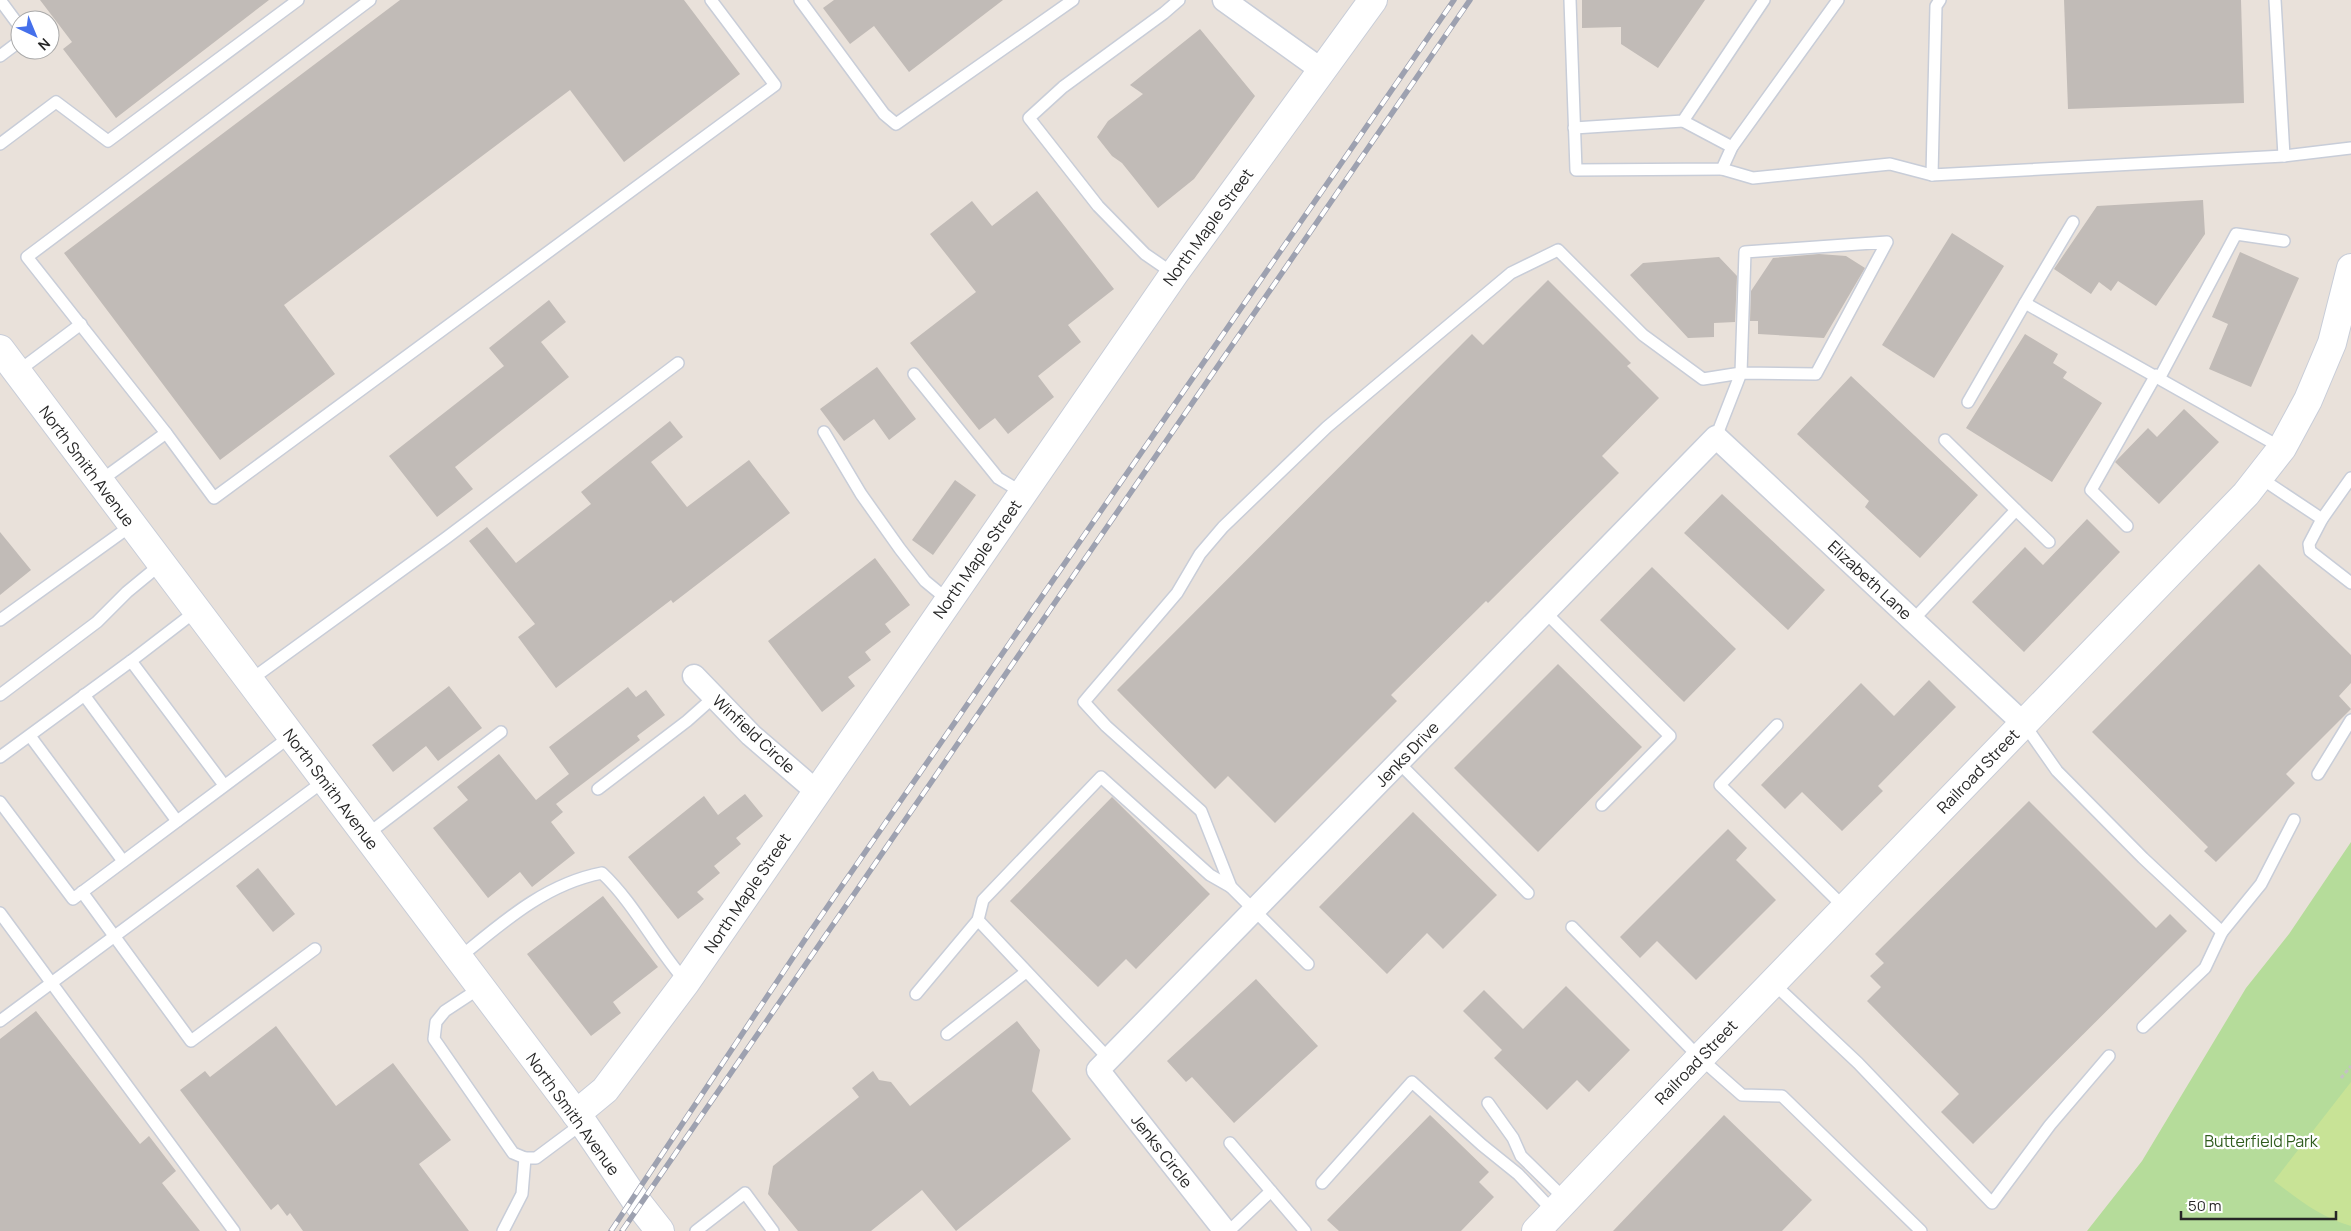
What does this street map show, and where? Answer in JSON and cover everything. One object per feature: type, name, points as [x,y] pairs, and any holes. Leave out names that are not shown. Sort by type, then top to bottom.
[{"type":"main road","name":"North Maple Street","points":[[580,1118],[605,1090],[686,982],[1174,274],[1373,0]]},
{"type":"main road","name":"Railroad Street","points":[[1552,1214],[1772,983],[2214,529],[2259,477],[2282,448],[2308,400],[2346,310],[2351,268]]},
{"type":"main road","name":"North Smith Avenue","points":[[0,349],[457,959],[580,1118],[634,1198],[660,1231]]},
{"type":"street","points":[[1224,0],[1323,70]]},
{"type":"street","name":"Jenks Drive","points":[[1104,1064],[1716,437]]},
{"type":"street","name":"Elizabeth Lane","points":[[1716,437],[2024,724]]},
{"type":"street","name":"Winfield Circle","points":[[694,676],[751,735],[816,791]]},
{"type":"street","name":"Jenks Circle","points":[[1104,1064],[1225,1231]]},
{"type":"lane","points":[[0,0],[10,14]]},
{"type":"lane","points":[[0,144],[56,102],[108,141],[298,0]]},
{"type":"lane","points":[[370,0],[27,256],[166,432],[214,498],[775,85],[711,0]]},
{"type":"lane","points":[[800,0],[884,114],[896,124],[1073,0]]},
{"type":"lane","points":[[1174,274],[1145,254],[1098,206],[1029,118],[1063,87],[1179,0]]},
{"type":"lane","points":[[1570,0],[1576,170],[1722,169],[1753,178],[1890,164],[1932,175],[2284,156],[2351,148]]},
{"type":"lane","points":[[1683,121],[1764,0]]},
{"type":"lane","points":[[1722,169],[1732,147],[1838,0]]},
{"type":"lane","points":[[1932,175],[1936,6],[1940,0]]},
{"type":"lane","points":[[2275,0],[2284,156]]},
{"type":"lane","points":[[1574,128],[1683,121],[1732,147]]},
{"type":"lane","points":[[1968,402],[2073,222]]},
{"type":"lane","points":[[2127,526],[2091,490],[2158,376],[2236,234],[2284,241]]},
{"type":"lane","points":[[1231,887],[1201,811],[1106,726],[1084,702],[1177,593],[1200,554],[1223,527],[1327,427],[1511,273],[1558,250],[1643,335],[1703,379],[1741,373],[1816,374],[1887,242],[1746,252],[1741,373],[1716,437]]},
{"type":"lane","points":[[2025,303],[2158,376],[2282,448]]},
{"type":"lane","points":[[17,372],[81,324]]},
{"type":"lane","points":[[249,681],[446,538],[678,363]]},
{"type":"lane","points":[[914,374],[998,478],[1023,493]]},
{"type":"lane","points":[[100,482],[166,432]]},
{"type":"lane","points":[[824,432],[861,494],[900,549],[925,581],[948,600]]},
{"type":"lane","points":[[1944,440],[2049,542]]},
{"type":"lane","points":[[2259,477],[2322,519]]},
{"type":"lane","points":[[2351,478],[2322,519],[2309,544],[2310,551],[2351,583]]},
{"type":"lane","points":[[1913,620],[2016,510]]},
{"type":"lane","points":[[0,620],[132,525]]},
{"type":"lane","points":[[0,695],[97,622],[127,592],[161,564]]},
{"type":"lane","points":[[0,757],[196,611]]},
{"type":"lane","points":[[1545,612],[1670,736],[1602,805]]},
{"type":"lane","points":[[131,661],[224,786]]},
{"type":"lane","points":[[84,695],[177,821]]},
{"type":"lane","points":[[598,789],[687,721],[714,697]]},
{"type":"lane","points":[[2318,774],[2351,720]]},
{"type":"lane","points":[[2024,724],[2057,771],[2143,858],[2222,932]]},
{"type":"lane","points":[[1777,726],[1720,785],[1845,908]]},
{"type":"lane","points":[[366,836],[501,732]]},
{"type":"lane","points":[[30,736],[123,862]]},
{"type":"lane","points":[[0,802],[73,899],[290,736]]},
{"type":"lane","points":[[1398,762],[1528,892]]},
{"type":"lane","points":[[916,994],[978,920],[983,900],[1101,777],[1210,875],[1231,887],[1308,964]]},
{"type":"lane","points":[[0,1021],[324,781]]},
{"type":"lane","points":[[2143,1027],[2205,968],[2222,932],[2261,884],[2294,820]]},
{"type":"lane","points":[[457,959],[525,904],[578,878],[602,873],[614,884],[673,967],[686,982]]},
{"type":"lane","points":[[82,892],[191,1041],[315,949]]},
{"type":"lane","points":[[0,913],[234,1231]]},
{"type":"lane","points":[[978,920],[1026,972],[1104,1064]]},
{"type":"lane","points":[[1572,928],[1700,1058],[1742,1095],[1782,1096],[1921,1231]]},
{"type":"lane","points":[[947,1034],[1026,972]]},
{"type":"lane","points":[[1772,983],[1858,1064],[1992,1202],[2050,1125],[2109,1056]]},
{"type":"lane","points":[[480,988],[445,1011],[436,1022],[434,1039],[513,1153],[525,1158],[536,1158],[580,1118]]},
{"type":"lane","points":[[1322,1183],[1412,1082],[1482,1145],[1518,1174],[1552,1214]]},
{"type":"lane","points":[[1488,1103],[1513,1138],[1552,1214]]},
{"type":"lane","points":[[1230,1143],[1305,1231]]},
{"type":"lane","points":[[503,1231],[522,1194],[525,1158]]},
{"type":"lane","points":[[1229,1231],[1271,1191]]},
{"type":"lane","points":[[696,1231],[745,1193],[773,1231]]},
{"type":"path","points":[[2341,1078],[2351,1066]]},
{"type":"green space","name":"Butterfield Park","points":[[2351,842],[2351,1231],[2087,1231],[2142,1161],[2246,988],[2289,934]]},
{"type":"green space","points":[[2351,1082],[2351,1226],[2320,1213],[2274,1181]]},
{"type":"building","points":[[40,0],[269,0],[116,118],[63,49],[72,42],[60,26],[60,10],[48,10]]},
{"type":"building","points":[[400,0],[684,0],[740,74],[624,162],[570,90],[284,305],[335,374],[220,460],[64,253]]},
{"type":"building","points":[[834,0],[1003,0],[909,72],[874,26],[850,44],[823,8]]},
{"type":"building","points":[[1582,0],[1705,0],[1658,68],[1621,44],[1621,27],[1582,28]]},
{"type":"building","points":[[2064,0],[2241,0],[2244,103],[2068,109]]},
{"type":"building","points":[[1200,29],[1255,96],[1194,179],[1158,208],[1122,163],[1112,156],[1097,137],[1108,121],[1143,94],[1130,85]]},
{"type":"building","points":[[1037,191],[1114,289],[1068,325],[1081,342],[1038,376],[1054,397],[1008,434],[995,418],[979,430],[910,343],[976,292],[930,234],[972,201],[992,226]]},
{"type":"building","points":[[2203,200],[2205,234],[2156,306],[2118,281],[2111,291],[2099,282],[2091,294],[2054,269],[2097,206]]},
{"type":"building","points":[[1952,233],[2004,266],[1934,378],[1882,345]]},
{"type":"building","points":[[2240,252],[2299,278],[2251,387],[2209,369],[2228,324],[2212,317]]},
{"type":"building","points":[[1819,254],[1846,256],[1865,268],[1824,338],[1758,334],[1758,321],[1750,321],[1751,291],[1773,258]]},
{"type":"building","points":[[1719,257],[1737,276],[1735,322],[1714,323],[1714,337],[1688,338],[1630,275],[1643,263]]},
{"type":"building","points":[[1548,280],[1631,363],[1627,366],[1659,398],[1602,456],[1619,473],[1488,603],[1486,601],[1391,695],[1397,701],[1275,823],[1228,776],[1215,789],[1117,690],[1472,334],[1483,345]]},
{"type":"building","points":[[549,300],[566,322],[541,342],[569,377],[455,467],[473,489],[437,517],[389,456],[504,366],[489,348]]},
{"type":"building","points":[[2025,334],[2058,354],[2053,363],[2067,372],[2063,378],[2102,403],[2052,482],[1966,428]]},
{"type":"building","points":[[877,367],[916,419],[889,440],[874,419],[844,441],[820,409]]},
{"type":"building","points":[[1851,376],[1978,495],[1920,558],[1865,507],[1869,501],[1797,434]]},
{"type":"building","points":[[2184,409],[2219,442],[2159,504],[2115,462],[2148,428],[2157,437]]},
{"type":"building","points":[[670,421],[683,437],[651,462],[687,507],[749,460],[790,513],[673,603],[671,600],[556,688],[518,637],[535,624],[469,541],[487,527],[516,563],[591,504],[581,492]]},
{"type":"building","points":[[955,480],[976,495],[933,555],[912,540]]},
{"type":"building","points":[[1722,494],[1825,590],[1788,630],[1684,533]]},
{"type":"building","points":[[2087,519],[2120,552],[2024,652],[1972,602],[2025,547],[2043,565]]},
{"type":"building","points":[[0,532],[31,570],[0,595]]},
{"type":"building","points":[[875,558],[910,605],[885,624],[891,632],[865,652],[871,660],[848,677],[855,686],[822,712],[768,641]]},
{"type":"building","points":[[2259,564],[2351,655],[2351,683],[2339,696],[2351,709],[2286,774],[2295,783],[2216,862],[2204,851],[2208,847],[2092,732]]},
{"type":"building","points":[[1652,567],[1736,649],[1684,702],[1600,620]]},
{"type":"building","points":[[1558,664],[1642,747],[1538,852],[1454,768]]},
{"type":"building","points":[[1929,680],[1956,707],[1878,786],[1883,791],[1842,831],[1802,792],[1785,809],[1761,785],[1861,683],[1894,716]]},
{"type":"building","points":[[449,686],[482,728],[438,761],[426,746],[393,772],[372,745]]},
{"type":"building","points":[[628,687],[636,697],[646,690],[665,715],[637,736],[640,740],[556,804],[563,812],[551,822],[575,853],[532,887],[520,872],[488,898],[433,828],[468,800],[457,787],[499,754],[536,800],[569,774],[549,747]]},
{"type":"building","points":[[745,794],[763,816],[736,838],[741,844],[714,866],[720,873],[697,892],[704,899],[678,919],[628,857],[704,796],[718,815]]},
{"type":"building","points":[[1112,797],[1210,894],[1136,969],[1126,959],[1098,987],[1010,901]]},
{"type":"building","points":[[2029,801],[2156,928],[2170,914],[2187,931],[1973,1144],[1941,1112],[1959,1094],[1867,1001],[1881,987],[1870,976],[1884,963],[1875,954]]},
{"type":"building","points":[[1413,812],[1497,895],[1443,949],[1427,933],[1387,974],[1319,907]]},
{"type":"building","points":[[1728,829],[1747,848],[1736,860],[1776,900],[1696,980],[1657,941],[1640,958],[1620,937]]},
{"type":"building","points":[[258,868],[295,914],[273,932],[236,886]]},
{"type":"building","points":[[603,896],[658,967],[613,1002],[621,1013],[591,1036],[527,954]]},
{"type":"building","points":[[1256,979],[1318,1046],[1234,1123],[1192,1077],[1186,1082],[1167,1061]]},
{"type":"building","points":[[1566,986],[1630,1050],[1589,1092],[1577,1080],[1547,1110],[1494,1058],[1502,1050],[1463,1011],[1484,990],[1523,1029]]},
{"type":"building","points":[[36,1011],[140,1144],[149,1136],[176,1171],[162,1183],[200,1231],[0,1231],[0,1039]]},
{"type":"building","points":[[1017,1021],[1040,1050],[1032,1091],[1071,1139],[956,1231],[922,1190],[871,1231],[798,1231],[768,1194],[773,1166],[859,1097],[852,1088],[873,1071],[879,1080],[891,1082],[910,1106]]},
{"type":"building","points":[[276,1026],[336,1106],[393,1063],[451,1140],[419,1164],[469,1231],[303,1231],[290,1213],[287,1216],[278,1204],[271,1210],[180,1090],[205,1071],[210,1077]]},
{"type":"building","points":[[1430,1115],[1489,1172],[1479,1182],[1494,1197],[1461,1231],[1339,1231],[1327,1220]]},
{"type":"building","points":[[1724,1115],[1812,1200],[1782,1231],[1613,1231]]},
{"type":"railway","points":[[611,1231],[810,932],[1454,0]]},
{"type":"railway","points":[[622,1231],[1470,0]]}]
